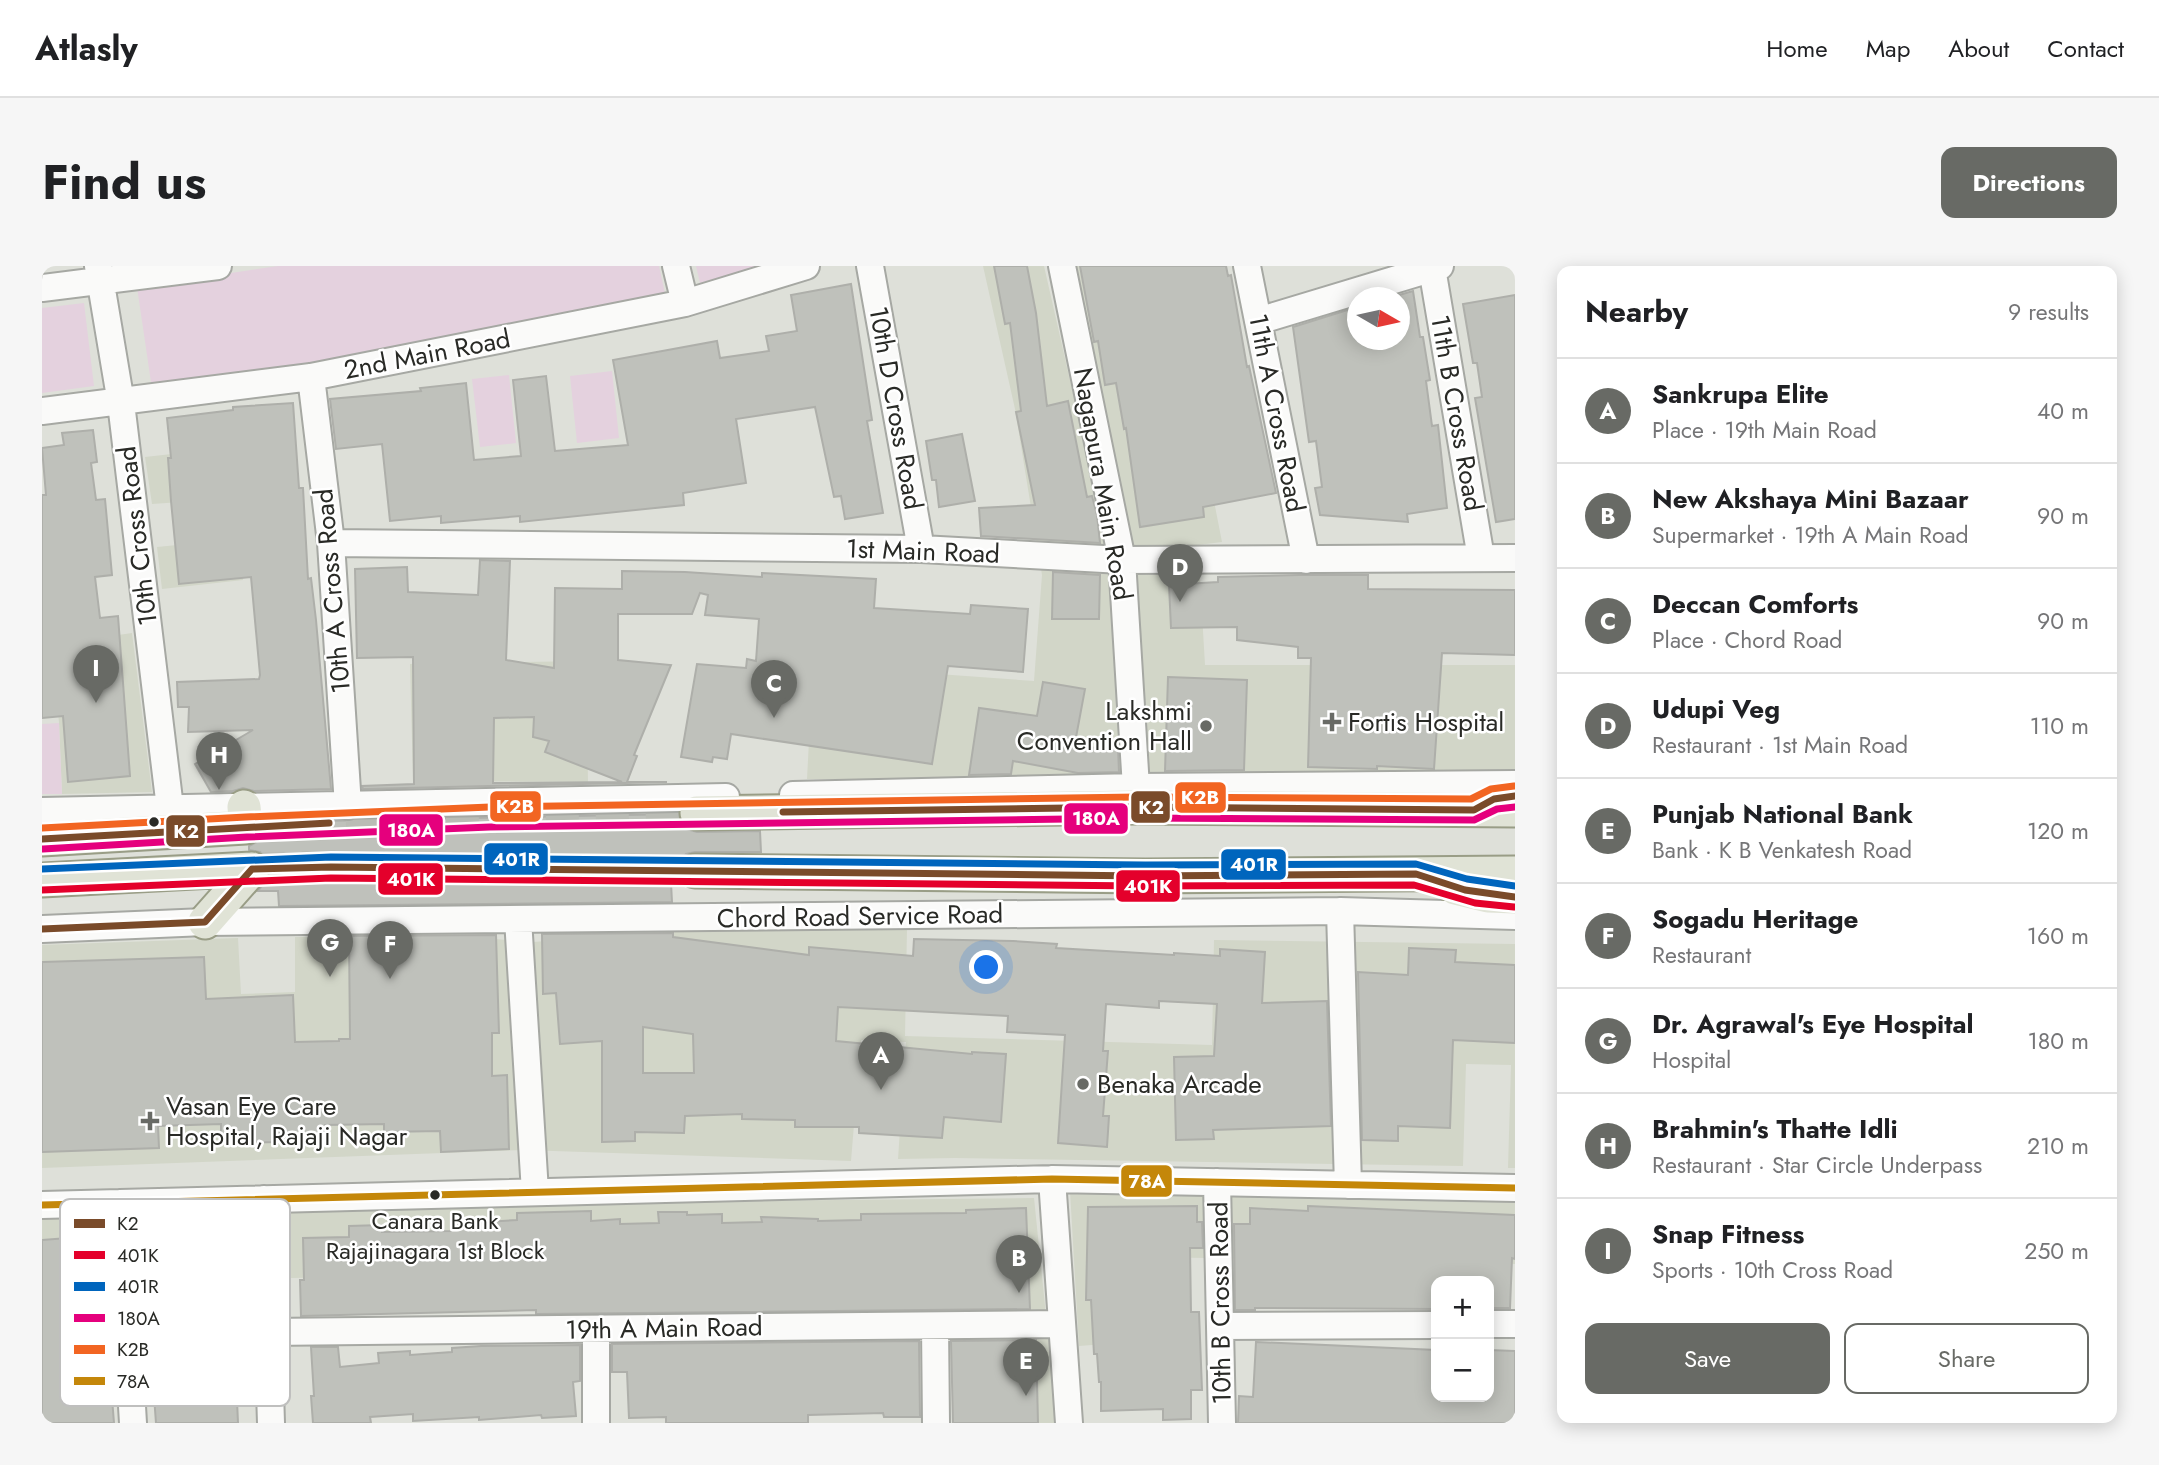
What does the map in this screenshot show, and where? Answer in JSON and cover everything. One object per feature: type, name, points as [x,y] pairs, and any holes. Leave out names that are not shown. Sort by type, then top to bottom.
[{"type":"main road","points":[[1475,810],[1494,799],[1515,796]]},
{"type":"main road","points":[[697,813],[1137,797],[1515,810]]},
{"type":"main road","points":[[42,839],[245,817]]},
{"type":"main road","points":[[42,880],[252,869],[205,922]]},
{"type":"main road","points":[[695,871],[1145,876],[1515,873]]},
{"type":"main road","points":[[1416,874],[1450,887],[1488,896],[1515,897]]},
{"type":"street","points":[[42,288],[98,273],[218,266]]},
{"type":"street","points":[[676,266],[685,303]]},
{"type":"street","name":"2nd Main Road","points":[[42,411],[312,377],[685,303],[806,266]]},
{"type":"street","name":"10th D Cross Road","points":[[870,266],[921,550]]},
{"type":"street","name":"Nagapura Main Road","points":[[1062,266],[1122,560],[1137,797]]},
{"type":"street","name":"11th A Cross Road","points":[[1247,266],[1306,560]]},
{"type":"street","points":[[1258,321],[1436,267]]},
{"type":"street","name":"11th B Cross Road","points":[[1436,267],[1481,558]]},
{"type":"street","name":"10th Cross Road","points":[[98,273],[121,403],[170,808]]},
{"type":"street","name":"10th A Cross Road","points":[[312,377],[331,543],[348,806]]},
{"type":"street","name":"1st Main Road","points":[[331,543],[921,550],[1122,560],[1515,558]]},
{"type":"street","points":[[42,811],[170,808],[245,817],[348,806],[1137,797],[1515,784]]},
{"type":"street","points":[[1340,911],[1348,1185]]},
{"type":"street","name":"Chord Road Service Road","points":[[42,929],[205,922],[1340,911],[1515,916]]},
{"type":"street","points":[[518,919],[535,1192]]},
{"type":"street","points":[[264,1199],[1052,1179],[1515,1188]]},
{"type":"street","points":[[1052,1179],[1069,1423]]},
{"type":"street","name":"10th B Cross Road","points":[[1217,1182],[1222,1423]]},
{"type":"street","points":[[42,1205],[60,1205]]},
{"type":"street","name":"19th A Main Road","points":[[290,1332],[1062,1324]]},
{"type":"street","points":[[1494,1324],[1515,1324]]},
{"type":"street","points":[[1221,1326],[1431,1325]]},
{"type":"street","points":[[935,1326],[936,1423]]},
{"type":"street","points":[[596,1329],[596,1423]]},
{"type":"shaded area","points":[[278,266],[659,266],[666,298],[429,347],[152,389],[137,287]]},
{"type":"shaded area","points":[[696,266],[762,266],[700,283]]},
{"type":"shaded area","points":[[983,266],[1044,266],[1107,543],[1127,781],[807,779],[813,665],[1034,681],[1042,575],[1015,409]]},
{"type":"shaded area","points":[[1073,266],[1168,266],[1222,542],[1198,545],[1205,665],[1515,665],[1515,773],[1142,781]]},
{"type":"shaded area","points":[[84,303],[94,386],[42,393],[42,308]]},
{"type":"shaded area","points":[[612,371],[619,438],[577,443],[570,376]]},
{"type":"shaded area","points":[[509,375],[516,443],[480,447],[472,379]]},
{"type":"shaded area","points":[[234,447],[240,498],[152,504],[145,457]]},
{"type":"shaded area","points":[[238,539],[243,580],[162,589],[157,547]]},
{"type":"shaded area","points":[[132,633],[152,792],[62,794],[59,722],[50,645]]},
{"type":"shaded area","points":[[586,661],[588,782],[413,781],[410,664]]},
{"type":"shaded area","points":[[59,723],[62,794],[42,794],[42,724]]},
{"type":"shaded area","points":[[716,929],[907,929],[905,1036],[1212,1045],[1214,940],[1515,944],[1515,1168],[1508,1168],[1511,1065],[1466,1064],[1463,1166],[898,1159],[906,1042],[861,1040],[851,1161],[523,1150],[42,1168],[42,945],[238,938],[241,994],[295,992],[295,937],[442,935],[533,942]]},
{"type":"shaded area","points":[[1070,1191],[1515,1198],[1515,1264],[1151,1257],[1156,1340],[1079,1346]]},
{"type":"shaded area","points":[[1034,1198],[1057,1423],[1000,1423],[994,1264],[290,1278],[290,1211],[554,1203]]},
{"type":"shaded area","points":[[60,1217],[60,1283],[42,1283],[42,1218]]},
{"type":"building","points":[[994,266],[1027,266],[1036,313],[1047,406],[1068,401],[1087,497],[1092,496],[1097,515],[1100,543],[981,536],[979,508],[1035,505],[1016,412],[1021,411],[1010,323],[1005,324]]},
{"type":"building","points":[[1080,266],[1226,266],[1228,276],[1231,275],[1247,367],[1249,366],[1276,493],[1203,507],[1204,517],[1140,527],[1126,428],[1124,429],[1116,383],[1105,385],[1098,341],[1094,342]]},
{"type":"building","points":[[851,284],[872,420],[867,421],[883,513],[845,519],[841,496],[834,497],[815,407],[736,419],[746,483],[683,493],[684,505],[520,522],[520,516],[441,523],[441,516],[390,521],[382,444],[336,449],[330,399],[421,391],[420,388],[466,383],[474,460],[521,456],[513,380],[546,376],[555,451],[628,445],[613,360],[717,341],[720,358],[769,351],[766,336],[797,331],[791,295]]},
{"type":"building","points":[[1413,291],[1420,337],[1423,337],[1430,380],[1426,381],[1432,426],[1438,425],[1447,508],[1407,514],[1408,522],[1320,515],[1315,488],[1322,487],[1316,441],[1309,442],[1293,327],[1347,310],[1347,350],[1410,350],[1410,292]]},
{"type":"building","points":[[1515,295],[1515,519],[1496,522],[1475,398],[1482,397],[1477,363],[1473,363],[1463,304]]},
{"type":"building","points":[[293,403],[299,488],[303,488],[308,579],[311,578],[316,620],[331,789],[254,791],[243,788],[211,792],[195,764],[253,730],[188,732],[189,707],[178,707],[177,682],[259,679],[251,577],[179,584],[167,418],[233,410],[233,407]]},
{"type":"building","points":[[93,430],[97,462],[91,463],[96,500],[105,499],[112,575],[95,577],[100,618],[118,616],[130,776],[68,782],[63,716],[42,718],[42,495],[46,495],[42,448],[64,445],[62,433]]},
{"type":"building","points":[[962,434],[975,501],[939,507],[936,480],[932,480],[926,441]]},
{"type":"building","points":[[480,560],[510,561],[506,660],[554,668],[555,588],[622,589],[622,571],[762,577],[762,573],[876,579],[874,608],[970,614],[971,605],[1028,609],[1023,672],[948,666],[932,764],[731,734],[727,759],[713,757],[712,762],[681,757],[697,664],[746,668],[747,659],[756,661],[759,619],[705,615],[708,595],[700,593],[692,614],[618,614],[618,660],[671,665],[634,755],[637,756],[627,782],[667,782],[363,789],[362,786],[414,784],[413,657],[357,658],[355,569],[407,567],[408,592],[478,595]],"holes":[[[534,717],[533,737],[549,741],[545,752],[622,782],[493,783],[494,718]]]},
{"type":"building","points":[[1053,572],[1100,575],[1099,619],[1052,619]]},
{"type":"building","points":[[1368,575],[1368,589],[1515,590],[1515,655],[1442,653],[1434,769],[1308,767],[1311,658],[1298,658],[1298,647],[1237,640],[1237,627],[1171,628],[1169,585],[1218,582],[1218,577]]},
{"type":"building","name":"Lakshmi Convention Hall","points":[[1168,677],[1247,680],[1244,770],[1165,771]]},
{"type":"building","points":[[1043,682],[1085,689],[1074,748],[1118,747],[1119,772],[1078,773],[1013,761],[1011,774],[969,775],[979,708],[1037,716]]},
{"type":"building","points":[[678,814],[680,822],[687,829],[697,832],[760,831],[761,852],[686,854],[679,861],[676,870],[680,882],[671,883],[672,902],[279,906],[278,891],[258,891],[271,874],[268,859],[260,852],[249,850],[249,846],[263,836],[265,822]]},
{"type":"building","points":[[673,933],[673,937],[809,955],[809,947],[913,956],[914,939],[1013,941],[1057,944],[1056,948],[1174,955],[1220,956],[1220,949],[1265,952],[1262,1003],[1327,1001],[1331,1126],[1213,1130],[1214,1139],[1176,1140],[1174,1057],[1214,1056],[1217,1004],[1159,1001],[1159,1008],[1106,1004],[1103,1051],[1108,1051],[1103,1116],[1109,1116],[1107,1147],[1058,1143],[1065,1035],[1007,1032],[1008,1016],[838,1007],[836,1041],[972,1054],[1006,1054],[1001,1122],[944,1117],[942,1138],[859,1133],[859,1127],[795,1127],[795,1120],[742,1119],[742,1114],[685,1116],[684,1133],[635,1132],[635,1141],[602,1142],[602,1041],[560,1044],[556,993],[543,994],[542,934]],"holes":[[[643,1027],[693,1034],[694,1073],[643,1073]]]},
{"type":"building","points":[[496,935],[499,1033],[492,1033],[492,1076],[507,1075],[509,1149],[441,1152],[440,1131],[384,1132],[384,1124],[325,1125],[325,1133],[277,1134],[277,1142],[221,1143],[221,1124],[158,1126],[159,1148],[42,1152],[42,962],[204,957],[206,999],[293,995],[295,1042],[339,1041],[350,1039],[349,936]]},
{"type":"building","points":[[1409,948],[1456,950],[1455,962],[1515,965],[1515,1043],[1453,1040],[1450,1128],[1398,1126],[1398,1141],[1362,1140],[1358,972],[1408,975]]},
{"type":"building","points":[[1197,1206],[1197,1222],[1202,1222],[1203,1248],[1190,1248],[1191,1312],[1199,1312],[1202,1390],[1191,1390],[1191,1419],[1163,1420],[1163,1409],[1101,1411],[1101,1382],[1097,1354],[1094,1354],[1091,1300],[1086,1300],[1088,1207]]},
{"type":"building","points":[[1308,1206],[1515,1215],[1515,1259],[1512,1258],[1510,1308],[1494,1308],[1494,1276],[1431,1276],[1431,1309],[1235,1310],[1234,1224],[1250,1224],[1250,1208],[1308,1211]]},
{"type":"building","points":[[1026,1208],[1030,1309],[536,1314],[536,1310],[301,1316],[303,1238],[349,1237],[349,1226],[382,1225],[382,1232],[451,1231],[451,1224],[517,1220],[517,1213],[591,1211],[591,1221],[620,1219],[620,1224],[659,1223],[658,1212],[722,1214],[722,1223],[762,1222],[761,1217],[818,1221],[861,1220],[861,1214],[966,1213],[966,1210]]},
{"type":"building","points":[[60,1239],[60,1406],[113,1406],[114,1423],[42,1423],[42,1240]]},
{"type":"building","points":[[1036,1340],[1038,1423],[953,1423],[951,1341]]},
{"type":"building","points":[[919,1341],[920,1417],[884,1417],[883,1413],[808,1415],[808,1423],[666,1423],[666,1417],[629,1418],[627,1372],[612,1372],[612,1344]]},
{"type":"building","points":[[1256,1342],[1431,1350],[1431,1402],[1494,1402],[1494,1350],[1515,1351],[1515,1423],[1238,1423],[1239,1396],[1253,1397]]},
{"type":"building","points":[[580,1345],[580,1381],[573,1382],[576,1416],[413,1421],[413,1414],[370,1417],[371,1423],[313,1423],[311,1347],[338,1347],[340,1367],[379,1363],[378,1353],[410,1351],[410,1355],[452,1352],[452,1348],[481,1346]]},
{"type":"building","points":[[155,1406],[237,1406],[238,1423],[156,1423]]},
{"type":"tunnel","points":[[246,827],[490,817],[697,813]]},
{"type":"tunnel","points":[[252,869],[331,867],[695,871]]},
{"type":"transit line","name":"K2B","points":[[42,828],[490,807],[1137,797],[1471,799],[1491,789],[1514,786]]},
{"type":"transit line","name":"K2","points":[[783,812],[1137,807],[1474,810],[1494,799],[1515,796]]},
{"type":"transit line","name":"180A","points":[[43,849],[490,827],[1137,818],[1474,820],[1497,809],[1515,807]]},
{"type":"transit line","name":"K2","points":[[42,839],[329,823]]},
{"type":"transit line","name":"401R","points":[[42,869],[331,857],[1145,865],[1416,864],[1467,879],[1515,886]]},
{"type":"transit line","name":"K2","points":[[42,929],[205,922],[252,869],[331,867],[1145,876],[1416,874],[1465,890],[1515,897]]},
{"type":"transit line","name":"401K","points":[[42,890],[331,878],[1145,886],[1414,885],[1475,903],[1514,907]]},
{"type":"transit line","name":"78A","points":[[275,1199],[1052,1179],[1515,1188]]},
{"type":"transit line","name":"78A","points":[[42,1205],[60,1205]]},
{"type":"place","name":"Udupi Veg","points":[[1180,602]]},
{"type":"place","name":"Snap Fitness","points":[[96,703]]},
{"type":"place","name":"Deccan Comforts","points":[[774,718]]},
{"type":"place","name":"Fortis Hospital","points":[[1332,722]]},
{"type":"place","name":"Lakshmi Convention Hall","points":[[1206,726]]},
{"type":"place","name":"Brahmin's Thatte Idli","points":[[219,790]]},
{"type":"place","name":"Dr. Agrawal's Eye Hospital","points":[[330,977]]},
{"type":"place","name":"Sogadu Heritage","points":[[390,979]]},
{"type":"place","name":"Benaka Arcade","points":[[1083,1084]]},
{"type":"place","name":"Sankrupa Elite","points":[[881,1090]]},
{"type":"place","name":"Vasan Eye Care Hospital, Rajaji Nagar","points":[[150,1121]]},
{"type":"place","name":"Canara Bank Rajajinagara 1st Block","points":[[435,1195]]},
{"type":"place","name":"New Akshaya Mini Bazaar","points":[[1019,1293]]},
{"type":"place","name":"Punjab National Bank","points":[[1026,1396]]}]
